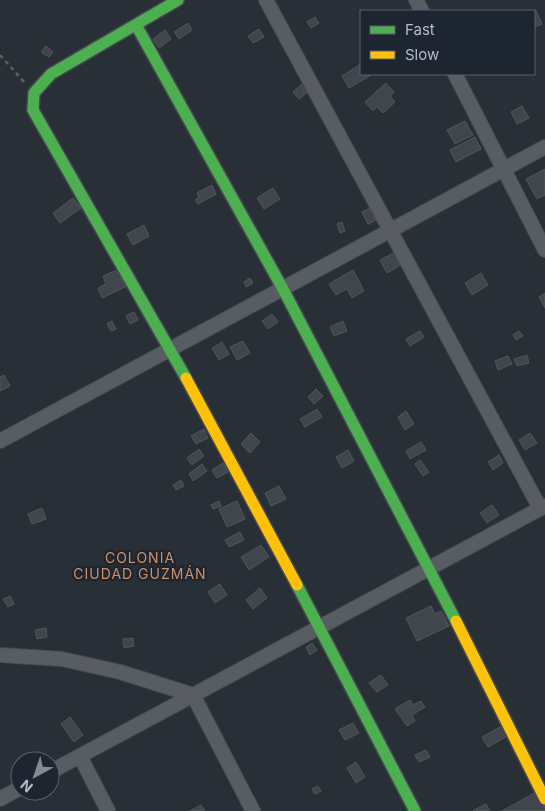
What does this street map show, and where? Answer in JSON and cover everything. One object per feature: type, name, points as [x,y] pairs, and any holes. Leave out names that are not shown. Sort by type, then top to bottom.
[{"type":"street","points":[[178,0],[52,74],[34,93],[33,110],[170,349],[320,627],[415,811]]},
{"type":"street","points":[[60,767],[542,507],[266,0]]},
{"type":"street","points":[[136,25],[283,290],[429,568],[545,799]]},
{"type":"street","points":[[456,75],[545,250]]},
{"type":"street","points":[[0,441],[545,147]]},
{"type":"street","points":[[0,655],[71,661],[120,672],[193,695],[253,811]]},
{"type":"street","points":[[80,756],[108,811]]},
{"type":"path","points":[[0,54],[34,93]]},
{"type":"building","points":[[535,12],[542,24],[535,27]]},
{"type":"building","points":[[315,17],[319,23],[311,28],[307,22]]},
{"type":"building","points":[[188,23],[192,30],[179,39],[174,32]]},
{"type":"building","points":[[259,29],[264,37],[253,43],[248,36]]},
{"type":"building","points":[[165,30],[171,39],[159,48],[153,39]]},
{"type":"building","points":[[46,46],[53,52],[49,57],[41,52]]},
{"type":"building","points":[[360,65],[360,75],[371,75],[349,88],[342,76]]},
{"type":"building","points":[[303,83],[309,91],[299,99],[293,92]]},
{"type":"building","points":[[386,83],[394,92],[390,96],[395,102],[383,113],[377,107],[373,111],[365,102]]},
{"type":"building","points":[[522,106],[529,118],[517,124],[511,112]]},
{"type":"building","points":[[465,121],[473,135],[455,144],[447,130]]},
{"type":"building","points":[[475,137],[481,149],[456,162],[450,150]]},
{"type":"building","points":[[545,169],[545,195],[537,199],[526,179]]},
{"type":"building","points":[[212,185],[216,194],[198,204],[195,200],[199,197],[197,193]]},
{"type":"building","points":[[273,188],[280,199],[264,209],[257,198]]},
{"type":"building","points":[[73,198],[81,208],[60,223],[53,213]]},
{"type":"building","points":[[372,207],[378,219],[368,224],[362,212]]},
{"type":"building","points":[[342,222],[345,231],[340,233],[337,224]]},
{"type":"building","points":[[144,225],[149,236],[133,245],[127,234]]},
{"type":"building","points":[[394,253],[401,265],[387,273],[380,260]]},
{"type":"building","points":[[117,270],[125,287],[102,298],[98,288],[106,284],[103,276]]},
{"type":"building","points":[[353,270],[364,291],[352,298],[347,289],[336,295],[329,284]]},
{"type":"building","points":[[481,273],[488,285],[472,295],[465,283]]},
{"type":"building","points":[[250,278],[253,283],[246,287],[244,282]]},
{"type":"building","points":[[545,293],[545,308],[539,297]]},
{"type":"building","points":[[134,312],[138,320],[130,324],[126,316]]},
{"type":"building","points":[[272,314],[278,322],[268,329],[262,321]]},
{"type":"building","points":[[112,321],[116,329],[111,331],[107,324]]},
{"type":"building","points":[[343,321],[347,331],[334,336],[330,327]]},
{"type":"building","points":[[420,331],[424,337],[410,346],[406,339]]},
{"type":"building","points":[[519,331],[523,336],[516,340],[513,335]]},
{"type":"building","points":[[243,341],[250,353],[237,360],[230,347]]},
{"type":"building","points":[[222,342],[229,354],[219,360],[212,348]]},
{"type":"building","points":[[527,355],[529,363],[517,366],[514,359]]},
{"type":"building","points":[[508,356],[512,364],[498,370],[495,361]]},
{"type":"building","points":[[4,375],[10,386],[0,391],[0,377]]},
{"type":"building","points":[[316,389],[323,396],[314,404],[308,397]]},
{"type":"building","points":[[317,409],[322,417],[305,427],[300,419]]},
{"type":"building","points":[[406,411],[414,424],[405,430],[398,417]]},
{"type":"building","points":[[204,429],[208,438],[196,444],[191,436]]},
{"type":"building","points":[[251,433],[260,442],[250,453],[241,444]]},
{"type":"building","points":[[530,433],[537,443],[525,450],[519,440]]},
{"type":"building","points":[[421,442],[426,450],[410,459],[406,451]]},
{"type":"building","points":[[199,449],[204,456],[192,465],[187,458]]},
{"type":"building","points":[[348,450],[354,461],[342,468],[336,457]]},
{"type":"building","points":[[499,455],[503,463],[493,470],[488,462]]},
{"type":"building","points":[[420,460],[429,472],[423,476],[415,464]]},
{"type":"building","points":[[223,463],[228,472],[217,478],[212,470]]},
{"type":"building","points":[[202,464],[207,471],[193,481],[189,474]]},
{"type":"building","points":[[181,480],[184,486],[176,490],[173,485]]},
{"type":"building","points":[[279,486],[286,499],[271,506],[265,493]]},
{"type":"building","points":[[219,501],[221,506],[213,509],[211,505]]},
{"type":"building","points":[[237,501],[245,519],[227,527],[219,509]]},
{"type":"building","points":[[492,505],[499,515],[487,523],[480,513]]},
{"type":"building","points":[[42,508],[46,519],[32,524],[28,514]]},
{"type":"building","points":[[240,532],[244,540],[229,547],[225,540]]},
{"type":"building","points":[[261,545],[269,557],[249,570],[241,557]]},
{"type":"building","points":[[220,584],[227,595],[215,603],[208,592]]},
{"type":"building","points":[[260,588],[267,598],[253,609],[246,600]]},
{"type":"building","points":[[10,596],[14,604],[8,607],[3,599]]},
{"type":"building","points":[[431,606],[435,614],[441,611],[449,626],[417,641],[406,618]]},
{"type":"building","points":[[46,628],[47,637],[37,639],[35,630]]},
{"type":"building","points":[[133,638],[134,646],[124,648],[123,639]]},
{"type":"building","points":[[312,643],[317,650],[310,655],[306,647]]},
{"type":"building","points":[[381,675],[388,685],[377,692],[369,683]]},
{"type":"building","points":[[410,700],[413,705],[421,701],[425,707],[412,715],[415,721],[407,726],[395,709]]},
{"type":"building","points":[[70,717],[83,735],[74,742],[61,724]]},
{"type":"building","points":[[353,723],[359,733],[345,740],[339,730]]},
{"type":"building","points":[[504,725],[509,735],[488,747],[482,737]]},
{"type":"building","points":[[426,750],[430,757],[419,762],[415,755]]},
{"type":"building","points":[[356,762],[365,777],[356,783],[347,768]]},
{"type":"building","points":[[318,786],[321,791],[315,794],[312,789]]},
{"type":"building","points":[[538,791],[545,803],[545,811],[502,811]]},
{"type":"building","points":[[486,804],[490,811],[473,811]]},
{"type":"building","points":[[201,805],[205,811],[190,811]]},
{"type":"traffic: fast","points":[[178,0],[51,74],[34,93],[33,110],[186,378]]},
{"type":"traffic: fast","points":[[136,25],[283,289],[456,621]]},
{"type":"traffic: fast","points":[[297,585],[415,811]]},
{"type":"traffic: slow","points":[[186,378],[297,585]]},
{"type":"traffic: slow","points":[[456,621],[545,799]]},
{"type":"district","name":"COLONIA CIUDAD GUZMÁN","points":[[140,566]]}]
